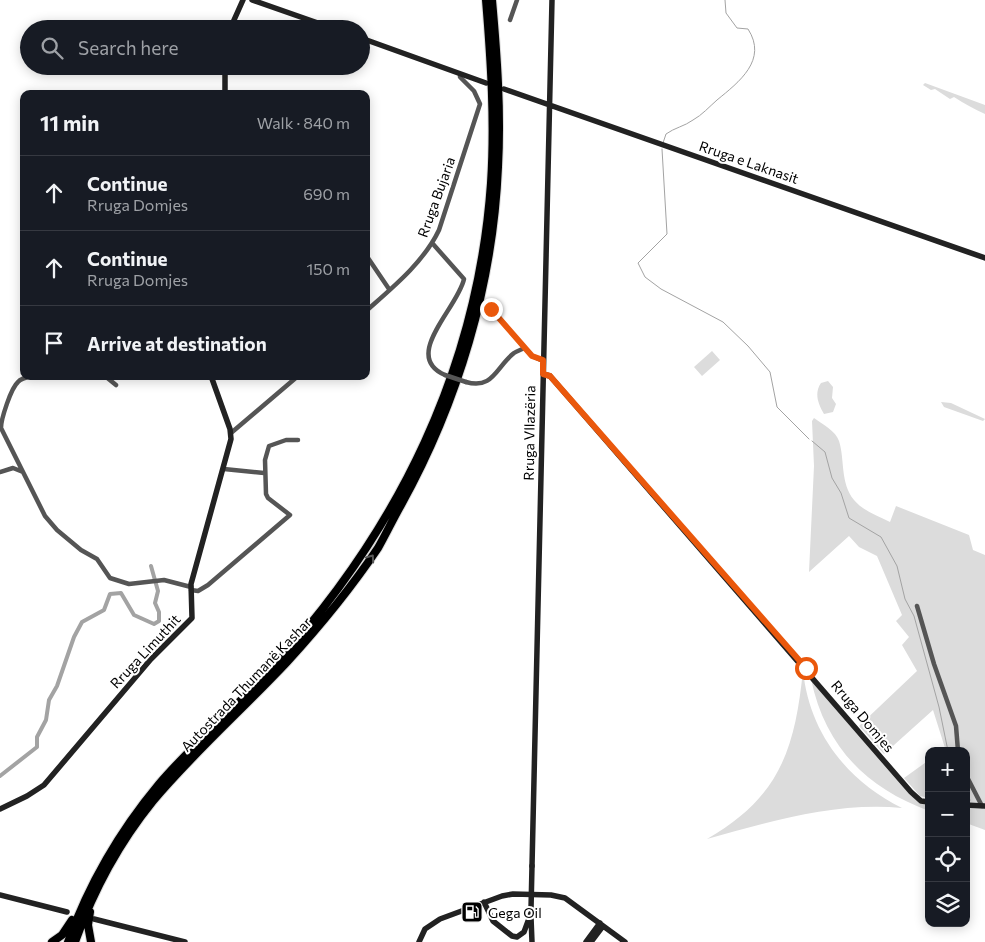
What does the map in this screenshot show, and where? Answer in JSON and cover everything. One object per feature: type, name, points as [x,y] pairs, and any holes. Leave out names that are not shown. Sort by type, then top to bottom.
[{"type":"highway","name":"Autostrada Thumanë Kashar","points":[[68,942],[87,894],[154,791],[183,757],[274,666],[337,592],[373,539],[401,490],[437,414],[466,326],[486,224],[492,165],[492,105],[486,0]]},
{"type":"highway","name":"Autostrada Thumanë Kashar","points":[[120,842],[170,781],[250,701],[318,626],[379,546],[426,456],[458,376],[483,285],[497,189],[500,108],[492,0]]},
{"type":"highway","name":"Autostrada Thumanë Kashar","points":[[75,942],[113,853]]},
{"type":"highway","points":[[52,942],[62,935],[72,921],[113,853]]},
{"type":"highway","points":[[90,942],[88,925],[90,913],[113,853]]},
{"type":"main road","points":[[234,20],[243,0]]},
{"type":"main road","points":[[252,0],[309,20]]},
{"type":"main road","name":"Rruga Vllazëria","points":[[532,942],[531,911],[552,0]]},
{"type":"main road","points":[[370,41],[486,83]]},
{"type":"main road","points":[[225,75],[225,90]]},
{"type":"main road","name":"Rruga e Laknasit","points":[[504,89],[655,144],[761,178],[985,258]]},
{"type":"main road","name":"Rruga Domjes","points":[[543,374],[550,376],[911,792],[921,801],[925,802]]},
{"type":"main road","points":[[212,380],[231,432]]},
{"type":"main road","name":"Rruga Limuthit","points":[[0,809],[28,796],[44,785],[151,659],[190,621],[193,611],[191,588],[224,469],[231,432]]},
{"type":"main road","points":[[970,805],[984,806]]},
{"type":"main road","points":[[419,942],[425,929],[433,923],[477,904],[514,894],[556,896],[568,900],[625,942]]},
{"type":"main road","points":[[0,895],[67,912]]},
{"type":"main road","points":[[488,913],[499,897]]},
{"type":"main road","points":[[484,902],[488,913],[502,934],[516,942]]},
{"type":"main road","points":[[477,904],[488,913],[495,923],[514,937],[525,931],[531,911]]},
{"type":"main road","points":[[589,915],[594,935],[591,942]]},
{"type":"main road","points":[[94,919],[185,942]]},
{"type":"main road","points":[[586,942],[602,924]]},
{"type":"main road","points":[[594,935],[613,933]]},
{"type":"street","points":[[510,20],[517,0]]},
{"type":"street","name":"Rruga Bujaria","points":[[370,307],[432,244],[480,104],[476,93],[460,77],[460,74]]},
{"type":"street","points":[[432,244],[459,271],[464,280],[454,303],[428,346],[428,359],[432,366],[445,375],[478,384],[488,381],[512,354],[524,348]]},
{"type":"street","points":[[370,261],[389,289]]},
{"type":"street","points":[[491,309],[524,348],[536,359],[543,360]]},
{"type":"street","points":[[21,380],[18,381],[12,390],[1,422],[2,434],[51,523],[81,550],[97,559],[110,578],[129,584],[164,580],[198,591],[208,585],[290,515],[268,498],[264,460],[269,446],[286,440],[298,440]]},
{"type":"street","points":[[110,380],[116,385]]},
{"type":"street","points":[[231,432],[293,380]]},
{"type":"street","points":[[0,472],[9,468],[23,472]]},
{"type":"street","points":[[224,469],[264,473]]},
{"type":"street","points":[[917,606],[934,664],[956,726],[958,747]]},
{"type":"street","points":[[970,782],[984,806]]},
{"type":"shaded area","points":[[925,83],[985,105],[985,114],[954,97],[950,99],[935,89],[931,90],[923,85]]},
{"type":"shaded area","points":[[712,351],[720,360],[702,376],[694,367]]},
{"type":"shaded area","points":[[828,381],[833,387],[832,398],[836,404],[833,412],[824,414],[817,395],[821,383]]},
{"type":"shaded area","points":[[941,402],[951,403],[985,419],[983,421],[944,407]]},
{"type":"shaded area","points":[[814,418],[837,437],[841,448],[847,486],[854,500],[862,507],[890,522],[896,506],[969,535],[973,550],[985,555],[985,803],[970,802],[970,747],[945,747],[933,710],[884,754],[859,726],[917,671],[902,645],[909,637],[896,621],[902,615],[877,556],[859,547],[849,536],[809,572],[814,466],[812,421]]},
{"type":"shaded area","points":[[803,670],[813,714],[822,734],[834,752],[864,784],[902,808],[877,807],[828,810],[804,814],[707,839],[732,823],[752,806],[767,788],[779,768],[795,724]]},
{"type":"shaded area","points":[[811,679],[916,800],[925,803],[925,809],[886,790],[851,761],[826,725],[817,703]]},
{"type":"shaded area","points":[[925,763],[925,797],[920,796],[904,778]]},
{"type":"shaded area","points":[[970,806],[985,808],[985,830],[970,824]]},
{"type":"waterway","points":[[663,143],[666,134],[696,118],[734,86],[742,78],[753,60],[755,51],[748,29],[737,28],[726,13],[725,0]]},
{"type":"waterway","points":[[662,149],[667,234],[638,263],[645,277],[661,289],[723,322],[748,346],[770,372],[777,407],[809,439]]},
{"type":"waterway","points":[[812,441],[825,452],[832,478],[841,493],[849,518],[881,537],[897,566],[905,599],[914,616],[939,707],[947,747]]},
{"type":"waterway","points":[[0,776],[37,747],[37,737],[46,720],[49,700],[57,686],[74,637],[82,622],[104,610],[110,594],[121,593],[134,615],[154,624],[159,621],[159,612],[155,603],[158,591],[151,566]]},
{"type":"place","name":"Gega Oil","points":[[472,912]]},
{"type":"route","points":[[491,309],[532,356],[543,360],[543,374],[550,376],[806,668]]}]
